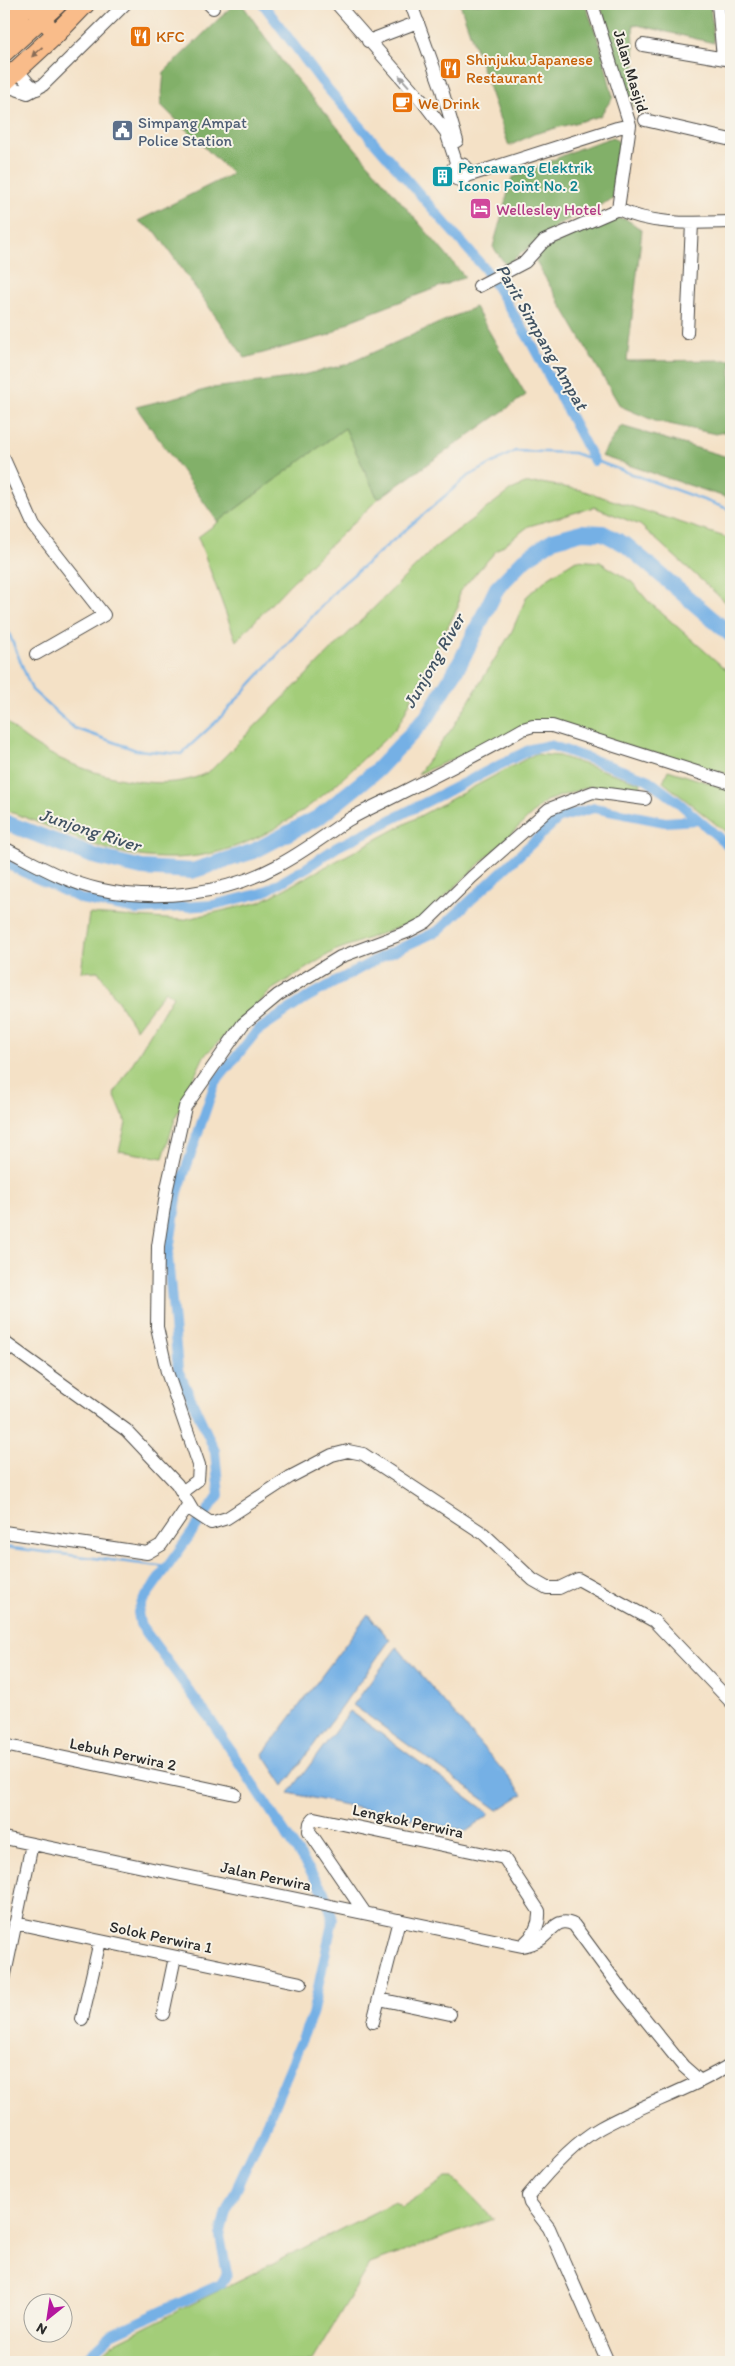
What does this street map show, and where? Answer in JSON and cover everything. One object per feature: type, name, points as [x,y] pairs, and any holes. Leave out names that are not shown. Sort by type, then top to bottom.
[{"type":"highway","points":[[4,38],[17,24],[21,10],[18,4]]},
{"type":"highway","points":[[55,4],[4,52],[10,76],[56,34],[84,4]]},
{"type":"main road","points":[[28,4],[56,34]]},
{"type":"main road","points":[[55,4],[69,20]]},
{"type":"street","points":[[4,87],[28,93],[38,89],[125,4]]},
{"type":"street","points":[[337,4],[423,102],[446,132],[462,169]]},
{"type":"street","points":[[411,4],[442,90],[462,169]]},
{"type":"street","name":"Jalan Masjid","points":[[592,4],[630,125],[618,209]]},
{"type":"street","points":[[643,45],[727,59],[718,4]]},
{"type":"street","points":[[368,40],[418,22]]},
{"type":"street","points":[[10,76],[38,89]]},
{"type":"street","points":[[646,120],[731,140]]},
{"type":"street","points":[[462,169],[630,125]]},
{"type":"street","points":[[481,285],[525,262],[544,241],[618,209],[639,218],[692,222],[731,222]]},
{"type":"street","points":[[687,333],[692,222]]},
{"type":"street","points":[[4,459],[34,526],[104,615],[36,654]]},
{"type":"street","points":[[4,848],[70,880],[97,889],[136,894],[172,894],[207,891],[242,882],[274,868],[302,852],[349,820],[523,729],[533,726],[552,726],[731,783]]},
{"type":"street","points":[[182,1492],[198,1480],[199,1465],[167,1372],[157,1327],[158,1246],[167,1188],[185,1106],[243,1024],[278,995],[340,956],[407,932],[426,922],[472,877],[549,809],[593,792],[645,799]]},
{"type":"street","points":[[4,1342],[126,1430],[182,1492],[191,1508],[211,1523],[227,1518],[290,1477],[332,1456],[348,1451],[363,1454],[484,1534],[533,1580],[547,1588],[559,1588],[578,1579],[654,1621],[731,1702]]},
{"type":"street","points":[[4,1532],[147,1553],[161,1545],[191,1508]]},
{"type":"street","name":"Lebuh Perwira 2","points":[[4,1745],[235,1794]]},
{"type":"street","name":"Lengkok Perwira","points":[[365,1913],[310,1830],[310,1823],[314,1818],[504,1858],[539,1911],[540,1918],[536,1929],[522,1946]]},
{"type":"street","name":"Jalan Perwira","points":[[4,1838],[522,1946]]},
{"type":"street","points":[[4,1979],[32,1844]]},
{"type":"street","points":[[373,2022],[400,1920]]},
{"type":"street","points":[[522,1946],[533,1944],[558,1924],[563,1922],[574,1925],[624,1993],[684,2066],[700,2081]]},
{"type":"street","name":"Solok Perwira 1","points":[[15,1923],[301,1983]]},
{"type":"street","points":[[82,2019],[100,1941]]},
{"type":"street","points":[[163,2014],[175,1956]]},
{"type":"street","points":[[379,1999],[450,2014]]},
{"type":"street","points":[[608,2362],[549,2228],[530,2203],[528,2196],[577,2146],[599,2129],[700,2081],[731,2064]]},
{"type":"green space","points":[[242,4],[286,67],[465,277],[352,320],[329,335],[245,358],[156,232],[138,221],[232,174],[161,105],[164,72],[231,7]]},
{"type":"green space","points":[[460,4],[585,4],[600,44],[613,97],[600,116],[534,134],[509,146]]},
{"type":"green space","points":[[600,4],[710,4],[714,43],[633,24],[637,110],[630,101]]},
{"type":"green space","points":[[613,137],[621,144],[613,199],[559,224],[506,265],[493,247],[512,178],[578,149]]},
{"type":"green space","points":[[610,218],[626,219],[642,230],[627,361],[731,360],[731,430],[716,434],[655,421],[620,406],[536,262],[539,251]]},
{"type":"green space","points":[[475,307],[526,395],[378,499],[345,428],[218,522],[136,407],[213,388],[290,378],[345,365]]},
{"type":"green space","points":[[621,426],[731,458],[731,499],[601,456]]},
{"type":"green space","points":[[345,428],[378,499],[289,585],[236,641],[198,537]]},
{"type":"green space","points":[[541,483],[581,490],[731,539],[731,607],[640,525],[594,507],[529,526],[496,551],[459,592],[458,607],[396,728],[312,804],[257,838],[227,849],[196,856],[163,858],[128,854],[96,846],[4,810],[4,718],[21,735],[44,750],[71,764],[102,774],[132,781],[162,783],[189,779],[211,770],[434,548],[511,490],[525,484]]},
{"type":"green space","points":[[576,560],[600,562],[632,582],[648,601],[731,674],[731,775],[541,721],[418,774],[453,727],[512,631],[527,596],[549,577]]},
{"type":"green space","points":[[535,754],[559,756],[641,783],[639,791],[591,786],[546,801],[421,919],[334,951],[273,989],[204,1056],[176,1116],[163,1158],[119,1151],[126,1123],[114,1094],[173,996],[165,991],[136,1029],[98,971],[81,972],[89,914],[182,920],[260,902]]},
{"type":"green space","points":[[668,770],[731,790],[731,836],[663,782]]},
{"type":"green space","points":[[447,2178],[454,2178],[494,2219],[370,2264],[311,2362],[92,2362],[112,2344],[395,2202],[402,2207]]},
{"type":"water","points":[[368,1614],[390,1640],[284,1786],[263,1754]]},
{"type":"water","points":[[397,1647],[523,1794],[498,1810],[353,1705]]},
{"type":"water","points":[[350,1711],[490,1814],[467,1831],[289,1793]]},
{"type":"waterway","name":"Parit Simpang Ampat","points":[[263,4],[321,81],[485,269],[529,339],[594,461]]},
{"type":"waterway","points":[[4,621],[32,690],[74,728],[136,750],[181,754],[219,719],[339,587],[467,477],[515,451],[574,453],[731,510]]},
{"type":"waterway","name":"Junjong River","points":[[4,822],[93,856],[142,868],[192,871],[254,851],[319,817],[377,770],[427,717],[460,663],[497,588],[525,559],[553,540],[582,532],[603,533],[626,545],[731,635]]},
{"type":"waterway","points":[[4,863],[81,899],[137,910],[213,905],[262,893],[306,868],[337,847],[531,749],[550,745],[647,779],[678,802],[731,848]]},
{"type":"waterway","points":[[82,2362],[112,2334],[221,2284],[227,2274],[220,2236],[226,2211],[272,2111],[312,2015],[333,1919],[324,1892],[210,1719],[140,1624],[138,1612],[142,1602],[219,1495],[215,1451],[178,1370],[168,1257],[178,1192],[215,1083],[257,1031],[308,997],[381,957],[438,931],[559,818],[594,808],[665,822],[698,820]]},
{"type":"waterway","points":[[4,1547],[167,1567]]},
{"type":"place","name":"KFC","points":[[140,36]]},
{"type":"place","name":"Shinjuku Japanese Restaurant","points":[[450,68]]},
{"type":"place","name":"We Drink","points":[[402,103]]},
{"type":"place","name":"Simpang Ampat Police Station","points":[[122,131]]},
{"type":"place","name":"Pencawang Elektrik Iconic Point No. 2","points":[[442,176]]},
{"type":"place","name":"Wellesley Hotel","points":[[480,209]]}]
